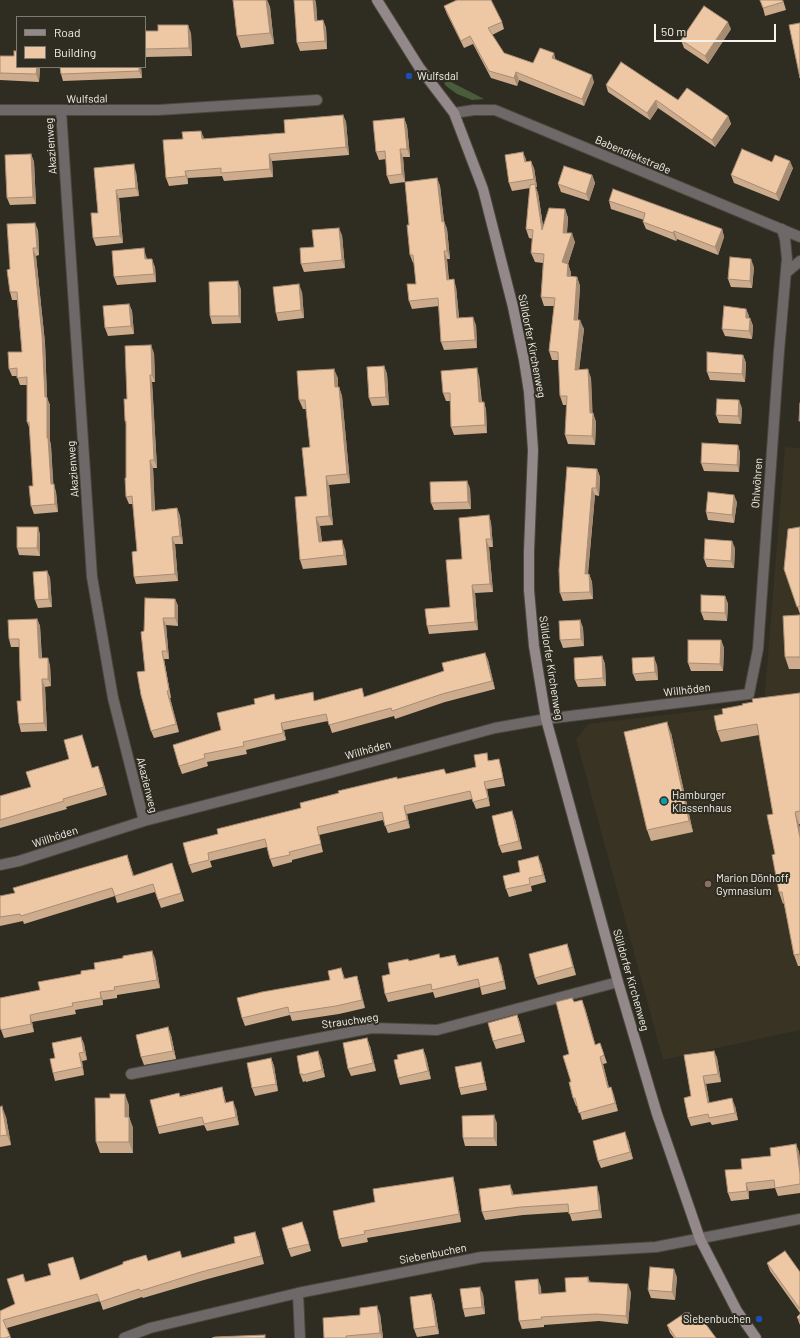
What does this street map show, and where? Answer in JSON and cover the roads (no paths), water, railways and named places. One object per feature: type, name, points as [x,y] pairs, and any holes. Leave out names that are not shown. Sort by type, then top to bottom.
[{"type":"street","name":"Sülldorfer Kirchenweg","points":[[376,0],[419,67],[454,113],[483,189],[513,307],[524,360],[531,406],[533,450],[529,551],[529,602],[534,646],[546,719],[618,982],[657,1114],[700,1239],[737,1311],[756,1338]]},
{"type":"street","name":"Wulfsdal","points":[[0,110],[165,110],[317,100]]},
{"type":"street","name":"Babendiekstraße","points":[[454,113],[474,110],[495,110],[800,237]]},
{"type":"street","name":"Akazienweg","points":[[61,111],[92,576],[113,698],[144,821]]},
{"type":"street","name":"Ohlwöhren","points":[[749,694],[758,649],[786,273],[787,249],[782,229]]},
{"type":"street","points":[[786,273],[800,261]]},
{"type":"street","name":"Willhöden","points":[[0,865],[19,861],[144,821],[330,773],[495,728],[546,719],[749,694]]},
{"type":"street","name":"Strauchweg","points":[[131,1074],[372,1028],[437,1030],[618,982]]},
{"type":"street","name":"Siebenbuchen","points":[[124,1338],[150,1328],[298,1293],[482,1257],[656,1247],[800,1219]]},
{"type":"street","points":[[298,1293],[300,1338]]},
{"type":"place","name":"Wulfsdal","points":[[409,76]]},
{"type":"place","name":"Hamburger Klassenhaus","points":[[664,801]]},
{"type":"place","name":"Marion Dönhoff Gymnasium","points":[[708,884]]},
{"type":"place","name":"Siebenbuchen","points":[[759,1319]]}]
